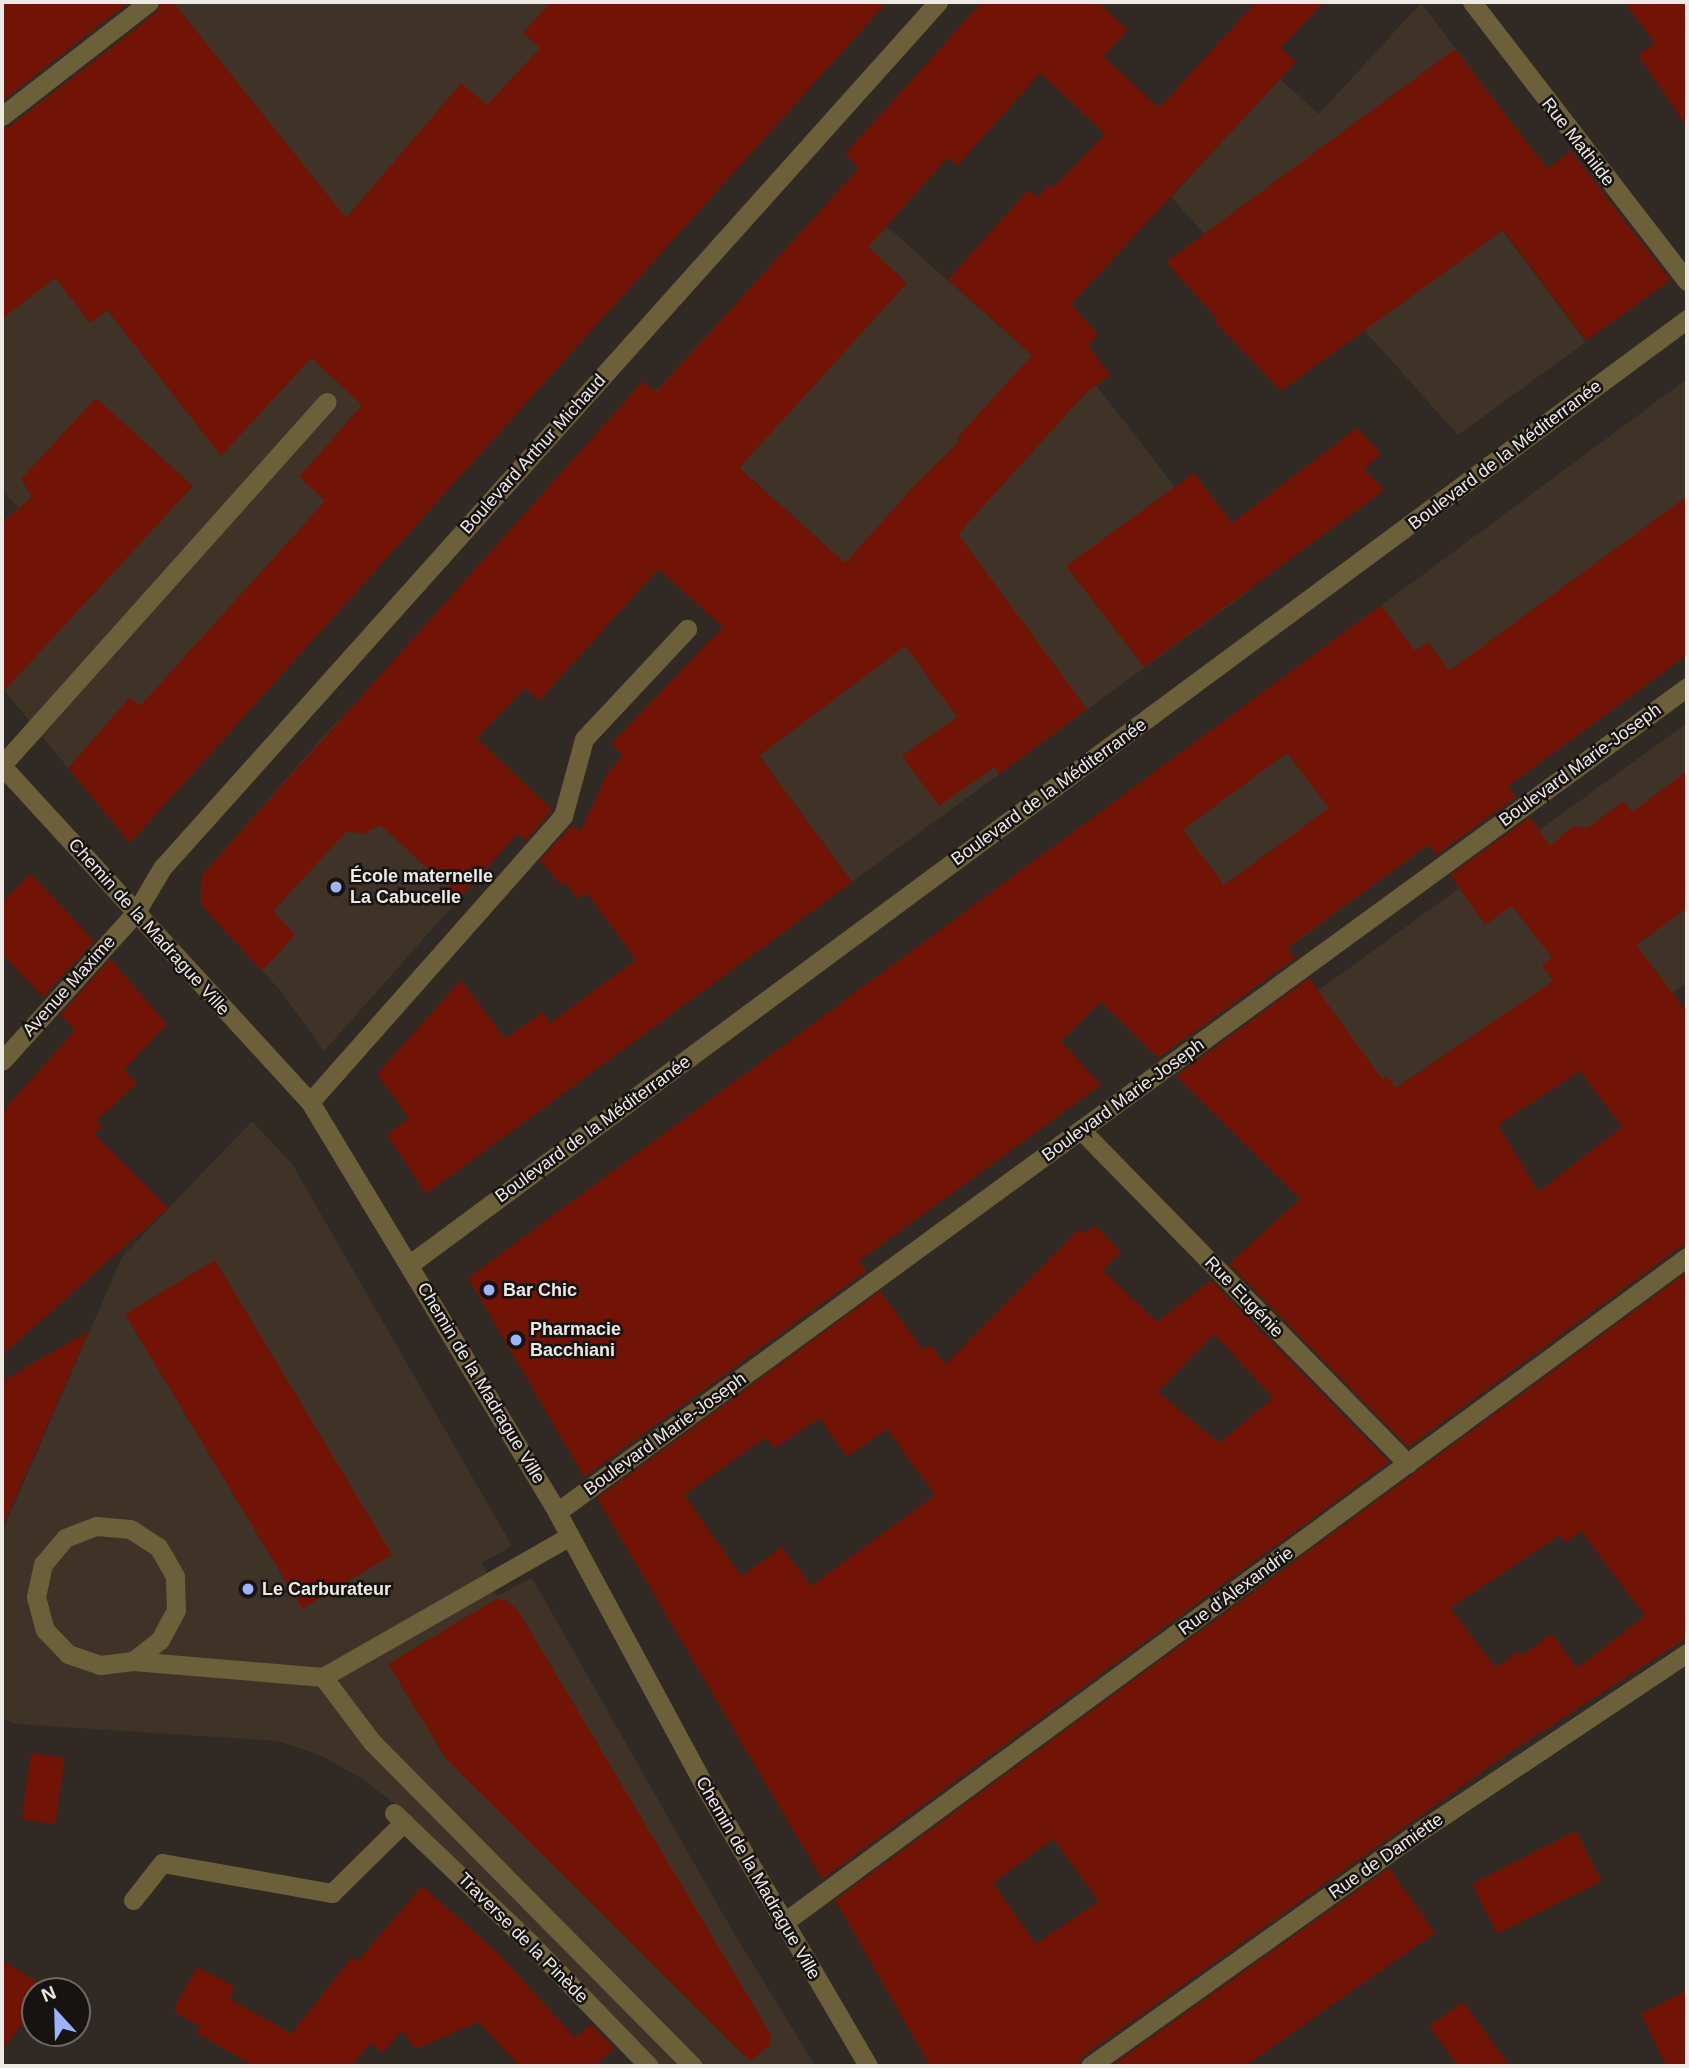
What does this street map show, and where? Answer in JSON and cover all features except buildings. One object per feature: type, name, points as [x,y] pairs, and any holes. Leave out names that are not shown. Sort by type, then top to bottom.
[{"type":"street","points":[[2,116],[149,2]]},
{"type":"street","name":"Boulevard Arthur Michaud","points":[[136,912],[170,858],[938,2]]},
{"type":"street","name":"Rue Mathilde","points":[[1472,2],[1687,281]]},
{"type":"street","name":"Boulevard de la Méditerranée","points":[[410,1264],[1687,319]]},
{"type":"street","points":[[2,765],[327,402]]},
{"type":"street","points":[[310,1102],[563,816],[584,739],[687,629]]},
{"type":"street","name":"Boulevard Marie-Joseph","points":[[557,1512],[1687,687]]},
{"type":"street","name":"Chemin de la Madrague Ville","points":[[2,765],[310,1102],[557,1512],[704,1785],[862,2065]]},
{"type":"street","name":"Avenue Maxime","points":[[2,1061],[136,912]]},
{"type":"street","name":"Rue Eugénie","points":[[1081,1130],[1408,1464]]},
{"type":"street","name":"Rue d'Alexandrie","points":[[783,1923],[1687,1257]]},
{"type":"street","points":[[133,1661],[160,1640],[176,1610],[174,1576],[164,1557],[158,1547],[130,1529],[96,1526],[65,1538],[43,1564],[36,1597],[45,1630],[68,1654],[100,1665],[133,1661],[323,1677],[570,1536]]},
{"type":"street","name":"Rue de Damiette","points":[[1090,2066],[1411,1837],[1687,1653]]},
{"type":"street","points":[[323,1677],[372,1742],[693,2066]]},
{"type":"street","name":"Traverse de la Pinède","points":[[133,1900],[162,1863],[331,1893],[399,1818],[533,1946],[649,2066]]},
{"type":"shaded area","points":[[173,2],[874,2],[881,8],[186,781],[138,736],[88,792],[2,688],[2,522],[18,508],[2,489],[2,193],[201,38]]},
{"type":"shaded area","points":[[1421,3],[1547,169],[1489,213],[1586,342],[1458,435],[1348,312],[1303,343],[1171,197],[1280,79],[1319,114]]},
{"type":"shaded area","points":[[842,187],[1032,355],[1075,358],[1253,588],[852,882],[720,702],[845,563],[655,392]]},
{"type":"shaded area","points":[[1687,379],[1687,655],[1213,1003],[1082,827]]},
{"type":"shaded area","name":"École maternelle La Cabucelle","points":[[338,720],[504,848],[324,1051],[280,990],[201,905],[202,875]]},
{"type":"shaded area","points":[[1687,723],[1687,983],[1408,1175],[1261,1032]]},
{"type":"shaded area","name":"Le Carburateur","points":[[252,1121],[292,1164],[512,1546],[482,1563],[497,1596],[532,1578],[732,1930],[814,2064],[812,2066],[658,2066],[395,1804],[364,1780],[322,1756],[278,1741],[16,1724],[2,1719],[2,1532],[122,1257]]},
{"type":"place","name":"École maternelle La Cabucelle","points":[[336,887]]},
{"type":"place","name":"Bar Chic","points":[[489,1290]]},
{"type":"place","name":"Pharmacie Bacchiani","points":[[516,1340]]},
{"type":"place","name":"Le Carburateur","points":[[248,1589]]}]
